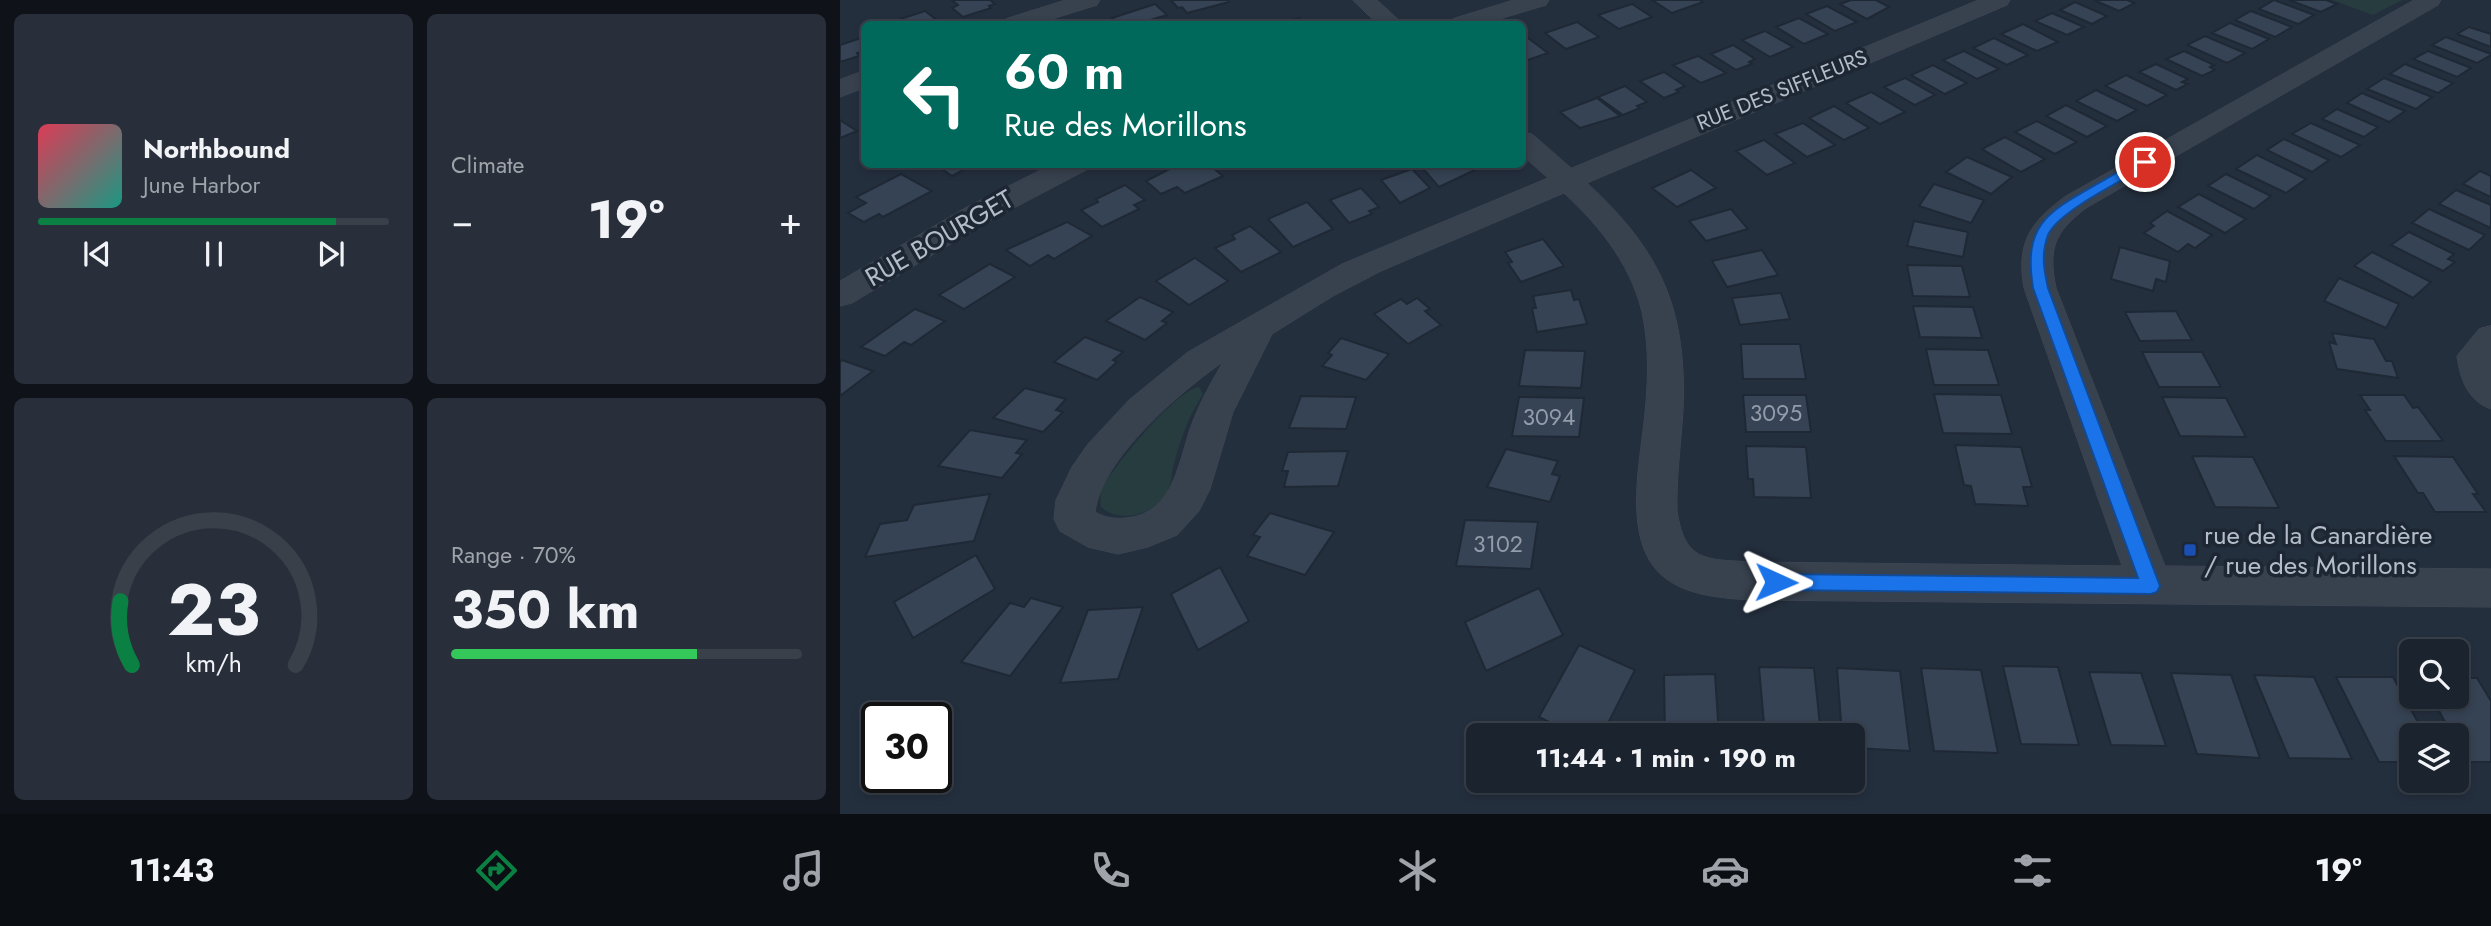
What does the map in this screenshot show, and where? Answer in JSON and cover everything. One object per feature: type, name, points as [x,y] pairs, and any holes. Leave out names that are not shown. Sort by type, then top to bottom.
[{"type":"street","points":[[1021,21],[1060,4],[1089,0]]},
{"type":"street","points":[[1364,0],[1388,21]]},
{"type":"street","points":[[1471,21],[1538,0]]},
{"type":"street","name":"RUE DES SIFFLEURS","points":[[1259,326],[1215,412],[1192,484],[1175,512],[1160,523],[1127,537],[1109,538],[1093,534],[1073,519],[1072,506],[1087,475],[1145,408],[1201,360],[1359,267],[1999,0]]},
{"type":"street","points":[[2151,586],[2040,288],[2036,259],[2042,233],[2052,221],[2076,202],[2406,5]]},
{"type":"street","points":[[840,89],[861,80]]},
{"type":"street","points":[[1526,144],[1623,235],[1652,290],[1663,335],[1665,366],[1657,514],[1662,544],[1684,568],[1710,576],[1750,581],[2491,589]]},
{"type":"street","name":"RUE BOURGET","points":[[840,295],[978,214],[1068,168]]},
{"type":"street","points":[[2491,338],[2474,356],[2474,366],[2491,396]]},
{"type":"green space","points":[[2332,0],[2402,0],[2373,15]]},
{"type":"green space","points":[[1199,387],[1203,394],[1183,434],[1170,484],[1164,496],[1149,510],[1129,516],[1109,512],[1101,507],[1104,485],[1134,445],[1176,400]]},
{"type":"building","points":[[952,0],[990,0],[995,4],[989,6],[991,8],[963,17],[952,8],[958,5]]},
{"type":"building","points":[[1171,0],[1228,0],[1229,2],[1187,13]]},
{"type":"building","points":[[1652,0],[1700,0],[1703,2],[1672,13]]},
{"type":"building","points":[[1851,0],[1876,0],[1889,7],[1867,19],[1840,4]]},
{"type":"building","points":[[2094,0],[2127,0],[2135,3],[2119,11]]},
{"type":"building","points":[[2274,0],[2314,15],[2298,24],[2259,9]]},
{"type":"building","points":[[2289,0],[2326,0],[2337,4],[2321,12]]},
{"type":"building","points":[[2075,2],[2107,16],[2092,24],[2060,10]]},
{"type":"building","points":[[1155,4],[1167,15],[1147,21],[1115,21],[1112,18]]},
{"type":"building","points":[[1632,4],[1652,17],[1619,29],[1598,15]]},
{"type":"building","points":[[1827,6],[1857,22],[1835,31],[1806,14]]},
{"type":"building","points":[[925,11],[938,21],[894,21]]},
{"type":"building","points":[[2251,11],[2292,27],[2275,37],[2235,20]]},
{"type":"building","points":[[2052,13],[2084,27],[2067,35],[2035,21]]},
{"type":"building","points":[[1799,18],[1828,34],[1804,44],[1776,27]]},
{"type":"building","points":[[1577,22],[1599,37],[1566,49],[1545,33]]},
{"type":"building","points":[[2230,23],[2269,39],[2252,49],[2212,33]]},
{"type":"building","points":[[2023,24],[2058,42],[2037,51],[2001,34]]},
{"type":"building","points":[[2469,27],[2491,34],[2491,47],[2457,34]]},
{"type":"building","points":[[1765,31],[1793,47],[1770,57],[1742,40]]},
{"type":"building","points":[[2205,36],[2245,53],[2227,63],[2187,45]]},
{"type":"building","points":[[2446,37],[2491,55],[2477,63],[2432,45]]},
{"type":"building","points":[[861,38],[861,52],[857,53],[859,56],[840,62],[840,45]]},
{"type":"building","points":[[1528,38],[1548,53],[1526,61]]},
{"type":"building","points":[[1994,38],[2028,55],[2007,65],[1973,48]]},
{"type":"building","points":[[1733,45],[1755,59],[1749,62],[1752,64],[1736,70],[1711,54]]},
{"type":"building","points":[[1964,51],[1999,69],[1977,79],[1943,60]]},
{"type":"building","points":[[2184,51],[2214,65],[2210,67],[2215,70],[2202,76],[2166,59]]},
{"type":"building","points":[[2428,51],[2471,68],[2457,77],[2413,59]]},
{"type":"building","points":[[1698,56],[1726,73],[1701,83],[1673,65]]},
{"type":"building","points":[[2156,64],[2188,79],[2182,82],[2188,84],[2176,90],[2139,72]]},
{"type":"building","points":[[2405,64],[2453,83],[2438,93],[2390,74]]},
{"type":"building","points":[[1933,65],[1967,83],[1945,94],[1911,75]]},
{"type":"building","points":[[1664,72],[1685,86],[1676,90],[1679,92],[1664,98],[1640,81]]},
{"type":"building","points":[[2126,75],[2167,95],[2147,106],[2105,86]]},
{"type":"building","points":[[1905,78],[1935,95],[1915,105],[1884,87]]},
{"type":"building","points":[[2384,78],[2432,97],[2416,109],[2367,89]]},
{"type":"building","points":[[1625,86],[1647,102],[1623,115],[1598,97]]},
{"type":"building","points":[[2096,90],[2137,110],[2117,121],[2076,101]]},
{"type":"building","points":[[1871,92],[1905,112],[1880,124],[1846,103]]},
{"type":"building","points":[[2362,93],[2405,111],[2389,122],[2347,103]]},
{"type":"building","points":[[1597,98],[1620,116],[1580,128],[1560,112]]},
{"type":"building","points":[[2066,105],[2107,126],[2087,137],[2046,116]]},
{"type":"building","points":[[1834,106],[1869,128],[1844,140],[1809,118]]},
{"type":"building","points":[[2337,109],[2378,127],[2364,137],[2322,119]]},
{"type":"building","points":[[840,120],[857,131],[840,138]]},
{"type":"building","points":[[2037,121],[2077,142],[2055,154],[2015,132]]},
{"type":"building","points":[[1803,123],[1835,145],[1807,157],[1775,134]]},
{"type":"building","points":[[2311,123],[2360,145],[2341,157],[2292,134]]},
{"type":"building","points":[[2005,137],[2045,159],[2021,172],[1982,149]]},
{"type":"building","points":[[2284,139],[2329,160],[2312,172],[2267,150]]},
{"type":"building","points":[[1764,140],[1795,163],[1767,175],[1736,151]]},
{"type":"building","points":[[2257,155],[2306,179],[2286,193],[2236,169]]},
{"type":"building","points":[[1967,157],[2012,177],[1991,194],[1946,172]]},
{"type":"building","points":[[941,168],[967,168],[952,176]]},
{"type":"building","points":[[1165,168],[1213,168],[1223,176],[1185,193],[1177,187],[1161,194],[1146,181],[1168,170]]},
{"type":"building","points":[[1422,168],[1477,169],[1439,187]]},
{"type":"building","points":[[1412,169],[1430,188],[1400,203],[1381,180]]},
{"type":"building","points":[[1691,170],[1716,188],[1677,207],[1652,188]]},
{"type":"building","points":[[2480,171],[2491,176],[2491,197],[2463,184]]},
{"type":"building","points":[[901,174],[932,191],[883,217],[879,214],[864,222],[848,213],[866,203],[856,197]]},
{"type":"building","points":[[2226,174],[2271,196],[2254,209],[2208,186]]},
{"type":"building","points":[[1934,184],[1984,200],[1971,223],[1919,206]]},
{"type":"building","points":[[1125,185],[1145,200],[1134,205],[1139,209],[1102,227],[1081,210],[1098,202],[1096,199]]},
{"type":"building","points":[[1361,188],[1379,207],[1369,211],[1372,214],[1349,223],[1330,200]]},
{"type":"building","points":[[2456,190],[2491,205],[2491,228],[2439,204]]},
{"type":"building","points":[[2199,194],[2246,219],[2225,233],[2178,207]]},
{"type":"building","points":[[1307,202],[1333,229],[1293,247],[1268,219]]},
{"type":"building","points":[[1731,209],[1748,229],[1706,241],[1689,221]]},
{"type":"building","points":[[2429,209],[2485,235],[2469,250],[2412,223]]},
{"type":"building","points":[[2167,211],[2212,235],[2195,248],[2188,244],[2178,252],[2144,233],[2154,226],[2150,223]]},
{"type":"building","points":[[1914,221],[1968,232],[1963,257],[1907,246]]},
{"type":"building","points":[[1067,222],[1092,236],[1054,259],[1048,255],[1030,266],[1006,250]]},
{"type":"building","points":[[1250,226],[1281,252],[1241,272],[1215,248],[1235,239],[1232,235]]},
{"type":"building","points":[[2409,232],[2454,254],[2448,259],[2455,262],[2443,271],[2391,245]]},
{"type":"building","points":[[1543,239],[1564,266],[1521,282],[1508,263],[1512,262],[1505,252]]},
{"type":"building","points":[[2120,247],[2170,261],[2166,282],[2156,279],[2153,291],[2111,279]]},
{"type":"building","points":[[1762,250],[1778,275],[1727,287],[1712,261]]},
{"type":"building","points":[[2372,252],[2431,282],[2413,298],[2354,266]]},
{"type":"building","points":[[1195,258],[1228,281],[1189,305],[1156,281]]},
{"type":"building","points":[[990,264],[1015,277],[964,309],[939,295]]},
{"type":"building","points":[[1907,265],[1962,266],[1970,297],[1913,296]]},
{"type":"building","points":[[2339,278],[2399,304],[2386,328],[2324,301]]},
{"type":"building","points":[[1571,290],[1574,300],[1579,299],[1587,324],[1537,332],[1532,308],[1536,308],[1533,296]]},
{"type":"building","points":[[1781,293],[1790,319],[1740,325],[1732,298]]},
{"type":"building","points":[[1140,297],[1173,312],[1162,321],[1167,323],[1145,340],[1106,321]]},
{"type":"building","points":[[1417,298],[1430,309],[1425,311],[1441,325],[1408,344],[1374,314],[1401,299],[1407,304]]},
{"type":"building","points":[[1913,306],[1973,307],[1982,338],[1920,337]]},
{"type":"building","points":[[915,309],[945,321],[911,345],[904,342],[885,356],[861,347]]},
{"type":"building","points":[[2176,311],[2192,340],[2140,341],[2125,312]]},
{"type":"building","points":[[2332,333],[2374,339],[2386,361],[2392,361],[2398,378],[2337,369],[2329,342],[2336,344]]},
{"type":"building","points":[[1085,337],[1123,352],[1113,360],[1117,362],[1097,380],[1054,362]]},
{"type":"building","points":[[1341,338],[1389,354],[1366,380],[1322,366],[1332,355],[1328,353]]},
{"type":"building","points":[[1741,344],[1800,344],[1806,379],[1743,379]]},
{"type":"building","points":[[1926,349],[1988,350],[1999,385],[1934,385]]},
{"type":"building","points":[[1525,350],[1585,351],[1581,388],[1519,386]]},
{"type":"building","points":[[2142,352],[2202,352],[2221,387],[2159,387]]},
{"type":"building","points":[[842,360],[873,371],[840,396],[840,362]]},
{"type":"building","points":[[1025,388],[1066,399],[1056,410],[1063,412],[1043,432],[993,418]]},
{"type":"building","points":[[1934,394],[2001,395],[2012,434],[1943,433]]},
{"type":"building","points":[[1743,395],[1806,395],[1811,432],[1746,432]]},
{"type":"building","points":[[2360,395],[2404,395],[2413,408],[2418,407],[2443,441],[2386,441],[2365,410],[2370,410]]},
{"type":"building","points":[[1301,396],[1356,397],[1346,429],[1289,428]]},
{"type":"building","points":[[1519,397],[1584,398],[1579,437],[1512,436]]},
{"type":"building","points":[[2162,397],[2226,398],[2246,437],[2180,436]]},
{"type":"building","points":[[970,430],[1027,440],[1016,453],[1022,454],[1002,478],[938,466]]},
{"type":"building","points":[[1955,445],[2021,447],[2032,487],[2023,487],[2028,506],[1975,504],[1971,486],[1964,485]]},
{"type":"building","points":[[1746,446],[1806,447],[1811,498],[1754,497],[1753,479],[1748,479]]},
{"type":"building","points":[[1506,449],[1558,461],[1552,474],[1560,476],[1550,502],[1487,487]]},
{"type":"building","points":[[1348,451],[1338,486],[1284,487],[1288,471],[1282,471],[1288,452]]},
{"type":"building","points":[[2192,456],[2253,457],[2279,508],[2215,507]]},
{"type":"building","points":[[2394,456],[2453,457],[2478,494],[2473,494],[2486,512],[2435,512],[2423,493],[2418,493]]},
{"type":"building","points":[[990,494],[974,541],[865,557],[880,524],[907,520],[914,505]]},
{"type":"building","points":[[1270,513],[1334,532],[1305,575],[1247,556],[1260,537],[1253,535]]},
{"type":"building","points":[[1465,520],[1538,522],[1531,569],[1456,566]]},
{"type":"building","points":[[976,555],[995,589],[913,638],[894,602]]},
{"type":"building","points":[[1220,567],[1249,621],[1198,650],[1171,594]]},
{"type":"building","points":[[1539,588],[1563,635],[1486,671],[1465,622]]},
{"type":"building","points":[[1031,598],[1063,607],[1010,676],[961,662],[1010,603],[1024,607]]},
{"type":"building","points":[[1143,607],[1118,679],[1060,683],[1088,610]]},
{"type":"building","points":[[1579,645],[1635,670],[1608,723],[1551,723],[1539,717]]},
{"type":"building","points":[[2003,666],[2058,667],[2079,745],[2021,744]]},
{"type":"building","points":[[1759,667],[1814,668],[1820,723],[1764,723]]},
{"type":"building","points":[[1837,668],[1900,671],[1910,751],[1865,749],[1865,723],[1841,723]]},
{"type":"building","points":[[1921,668],[1981,670],[1998,753],[1934,751]]},
{"type":"building","points":[[2089,672],[2141,673],[2166,746],[2111,745]]},
{"type":"building","points":[[2171,673],[2231,675],[2260,758],[2197,754]]},
{"type":"building","points":[[1715,674],[1718,723],[1665,723],[1664,675]]},
{"type":"building","points":[[2254,675],[2314,677],[2352,759],[2289,758]]},
{"type":"building","points":[[2336,677],[2393,677],[2399,688],[2399,709],[2411,709],[2418,723],[2399,723],[2399,762],[2379,762]]},
{"type":"building","points":[[2469,678],[2477,678],[2491,701],[2491,762],[2469,762],[2469,723],[2446,723],[2438,709],[2469,709]]},
{"type":"place","name":"rue de la Canardière / rue des Morillons","points":[[2190,550]]},
{"type":"route","points":[[1776,582],[2151,586],[2040,288],[2036,259],[2042,233],[2063,211],[2145,162]]}]
